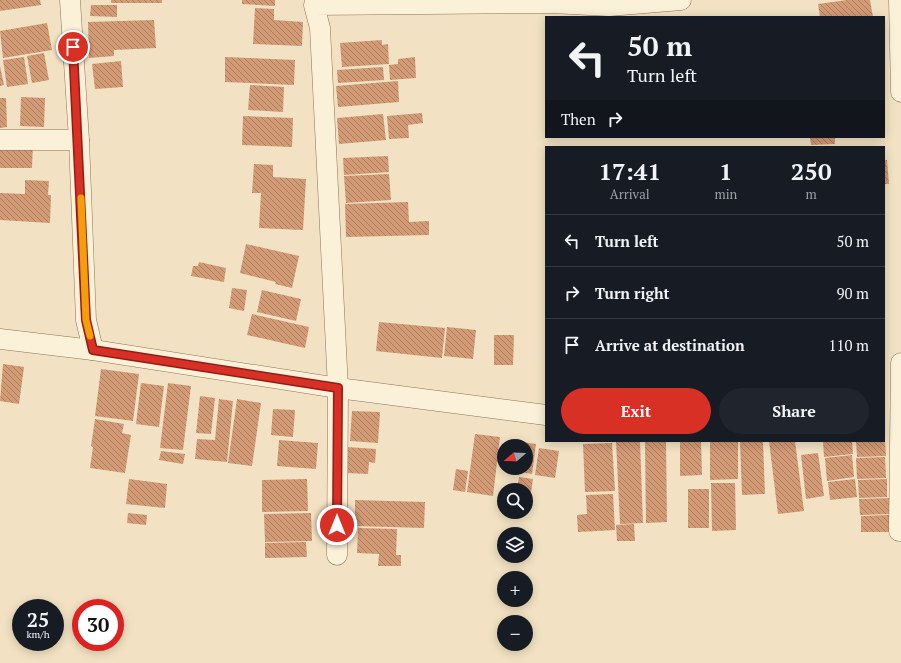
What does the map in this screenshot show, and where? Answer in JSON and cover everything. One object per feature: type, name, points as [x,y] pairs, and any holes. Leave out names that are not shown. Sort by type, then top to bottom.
[{"type":"street","points":[[70,0],[79,140],[86,320],[93,350]]},
{"type":"street","points":[[337,555],[338,388],[320,28],[314,3],[551,3],[609,6],[681,0]]},
{"type":"street","points":[[899,0],[901,92]]},
{"type":"street","points":[[0,140],[79,140]]},
{"type":"street","points":[[0,339],[93,350],[338,388],[545,415]]},
{"type":"street","points":[[899,531],[895,419],[901,363]]},
{"type":"building","points":[[0,0],[40,0],[41,5],[0,11]]},
{"type":"building","points":[[111,0],[162,0],[162,3],[111,3]]},
{"type":"building","points":[[242,0],[275,0],[275,6],[242,4]]},
{"type":"building","points":[[847,0],[870,0],[873,16],[820,16],[818,4]]},
{"type":"building","points":[[91,5],[117,5],[117,17],[90,16]]},
{"type":"building","points":[[255,8],[274,9],[274,20],[303,22],[302,46],[253,44]]},
{"type":"building","points":[[154,20],[156,48],[114,50],[114,56],[89,58],[88,22]]},
{"type":"building","points":[[47,23],[52,50],[3,58],[0,31]]},
{"type":"building","points":[[382,40],[382,45],[388,44],[389,64],[342,67],[340,43]]},
{"type":"building","points":[[44,53],[49,80],[32,83],[27,56]]},
{"type":"building","points":[[24,57],[28,84],[7,87],[3,60]]},
{"type":"building","points":[[225,57],[295,60],[294,85],[225,82]]},
{"type":"building","points":[[415,57],[416,78],[390,80],[389,65],[398,64],[398,59]]},
{"type":"building","points":[[121,61],[123,87],[95,89],[92,64]]},
{"type":"building","points":[[0,66],[4,85],[0,86]]},
{"type":"building","points":[[383,67],[384,80],[338,83],[337,70]]},
{"type":"building","points":[[398,81],[399,102],[338,107],[336,86]]},
{"type":"building","points":[[250,85],[284,87],[283,112],[248,110]]},
{"type":"building","points":[[21,97],[45,98],[44,127],[20,126]]},
{"type":"building","points":[[0,98],[6,98],[7,127],[0,128]]},
{"type":"building","points":[[422,113],[423,123],[408,125],[409,138],[389,139],[387,116]]},
{"type":"building","points":[[383,114],[386,140],[339,144],[337,118]]},
{"type":"building","points":[[243,116],[293,118],[292,147],[242,145]]},
{"type":"building","points":[[810,138],[835,138],[835,144],[811,145]]},
{"type":"building","points":[[0,142],[33,143],[32,168],[0,168]]},
{"type":"building","points":[[388,156],[389,172],[344,175],[343,158]]},
{"type":"building","points":[[885,160],[887,160],[889,184],[885,184]]},
{"type":"building","points":[[254,164],[273,165],[273,177],[306,179],[303,230],[259,228],[261,193],[252,193]]},
{"type":"building","points":[[389,174],[391,200],[346,203],[344,176]]},
{"type":"building","points":[[25,180],[49,181],[48,195],[51,195],[50,223],[0,220],[0,193],[25,194]]},
{"type":"building","points":[[408,202],[409,222],[429,221],[429,235],[346,237],[345,204]]},
{"type":"building","points":[[246,244],[299,256],[292,288],[275,284],[276,282],[240,273]]},
{"type":"building","points":[[199,262],[226,268],[224,282],[191,276],[193,266],[198,266]]},
{"type":"building","points":[[232,288],[247,290],[244,311],[229,308]]},
{"type":"building","points":[[262,290],[301,299],[296,321],[257,312]]},
{"type":"building","points":[[252,314],[309,327],[305,348],[247,335]]},
{"type":"building","points":[[379,322],[445,328],[442,358],[376,351]]},
{"type":"building","points":[[447,327],[476,330],[473,359],[444,356]]},
{"type":"building","points":[[494,335],[514,335],[513,365],[494,365]]},
{"type":"building","points":[[3,364],[24,367],[19,404],[0,401]]},
{"type":"building","points":[[101,369],[139,374],[133,421],[95,416]]},
{"type":"building","points":[[141,383],[164,386],[159,427],[136,424]]},
{"type":"building","points":[[168,383],[191,386],[183,450],[160,448]]},
{"type":"building","points":[[200,396],[215,398],[211,434],[196,433]]},
{"type":"building","points":[[219,399],[233,401],[227,462],[195,459],[197,439],[215,440]]},
{"type":"building","points":[[237,399],[261,403],[252,466],[228,463]]},
{"type":"building","points":[[273,409],[295,410],[293,437],[271,435]]},
{"type":"building","points":[[352,411],[380,412],[378,443],[350,441]]},
{"type":"building","points":[[95,419],[124,424],[122,433],[131,435],[125,473],[90,468],[93,447],[91,446]]},
{"type":"building","points":[[475,434],[500,437],[500,439],[497,439],[497,462],[493,496],[467,492]]},
{"type":"building","points":[[279,440],[318,443],[316,469],[277,466]]},
{"type":"building","points":[[885,441],[886,456],[857,457],[856,442]]},
{"type":"building","points":[[616,442],[640,442],[643,523],[620,524]]},
{"type":"building","points":[[645,442],[666,442],[667,522],[646,523]]},
{"type":"building","points":[[680,442],[701,442],[702,475],[680,476]]},
{"type":"building","points":[[710,442],[738,442],[738,479],[710,480]]},
{"type":"building","points":[[740,442],[763,442],[765,494],[742,495]]},
{"type":"building","points":[[769,442],[795,442],[804,511],[778,514]]},
{"type":"building","points":[[823,442],[852,442],[853,454],[824,457]]},
{"type":"building","points":[[612,443],[615,491],[585,492],[583,444]]},
{"type":"building","points":[[533,444],[536,444],[533,466]]},
{"type":"building","points":[[347,447],[376,449],[375,463],[369,462],[368,474],[346,473]]},
{"type":"building","points":[[539,448],[559,451],[555,478],[535,475]]},
{"type":"building","points":[[161,451],[185,454],[183,464],[159,460]]},
{"type":"building","points":[[818,453],[824,496],[806,499],[801,455]]},
{"type":"building","points":[[852,455],[854,477],[827,481],[825,458]]},
{"type":"building","points":[[885,457],[886,478],[857,479],[856,458]]},
{"type":"building","points":[[456,469],[468,471],[465,492],[453,490]]},
{"type":"building","points":[[519,477],[533,479],[532,483],[518,483]]},
{"type":"building","points":[[129,479],[167,484],[165,508],[126,504]]},
{"type":"building","points":[[307,479],[308,511],[262,512],[262,480]]},
{"type":"building","points":[[855,479],[857,497],[830,500],[828,482]]},
{"type":"building","points":[[887,479],[887,497],[859,498],[858,480]]},
{"type":"building","points":[[711,483],[735,483],[736,530],[712,531]]},
{"type":"building","points":[[688,489],[709,489],[709,528],[688,528]]},
{"type":"building","points":[[613,494],[615,530],[578,532],[577,515],[587,514],[586,495]]},
{"type":"building","points":[[890,498],[891,514],[860,515],[859,499]]},
{"type":"building","points":[[355,500],[425,502],[424,528],[355,526]]},
{"type":"building","points":[[128,513],[147,515],[146,525],[127,523]]},
{"type":"building","points":[[311,513],[312,541],[265,542],[264,514]]},
{"type":"building","points":[[889,515],[890,532],[861,532],[861,516]]},
{"type":"building","points":[[634,524],[635,541],[617,541],[616,525]]},
{"type":"building","points":[[358,528],[397,529],[396,555],[401,555],[401,566],[378,566],[379,554],[357,553]]},
{"type":"building","points":[[306,542],[307,557],[265,558],[265,543]]},
{"type":"slow traffic","points":[[81,198],[86,320],[90,336]]},
{"type":"route","points":[[73,47],[79,140],[86,320],[93,350],[338,388],[337,525]]}]
